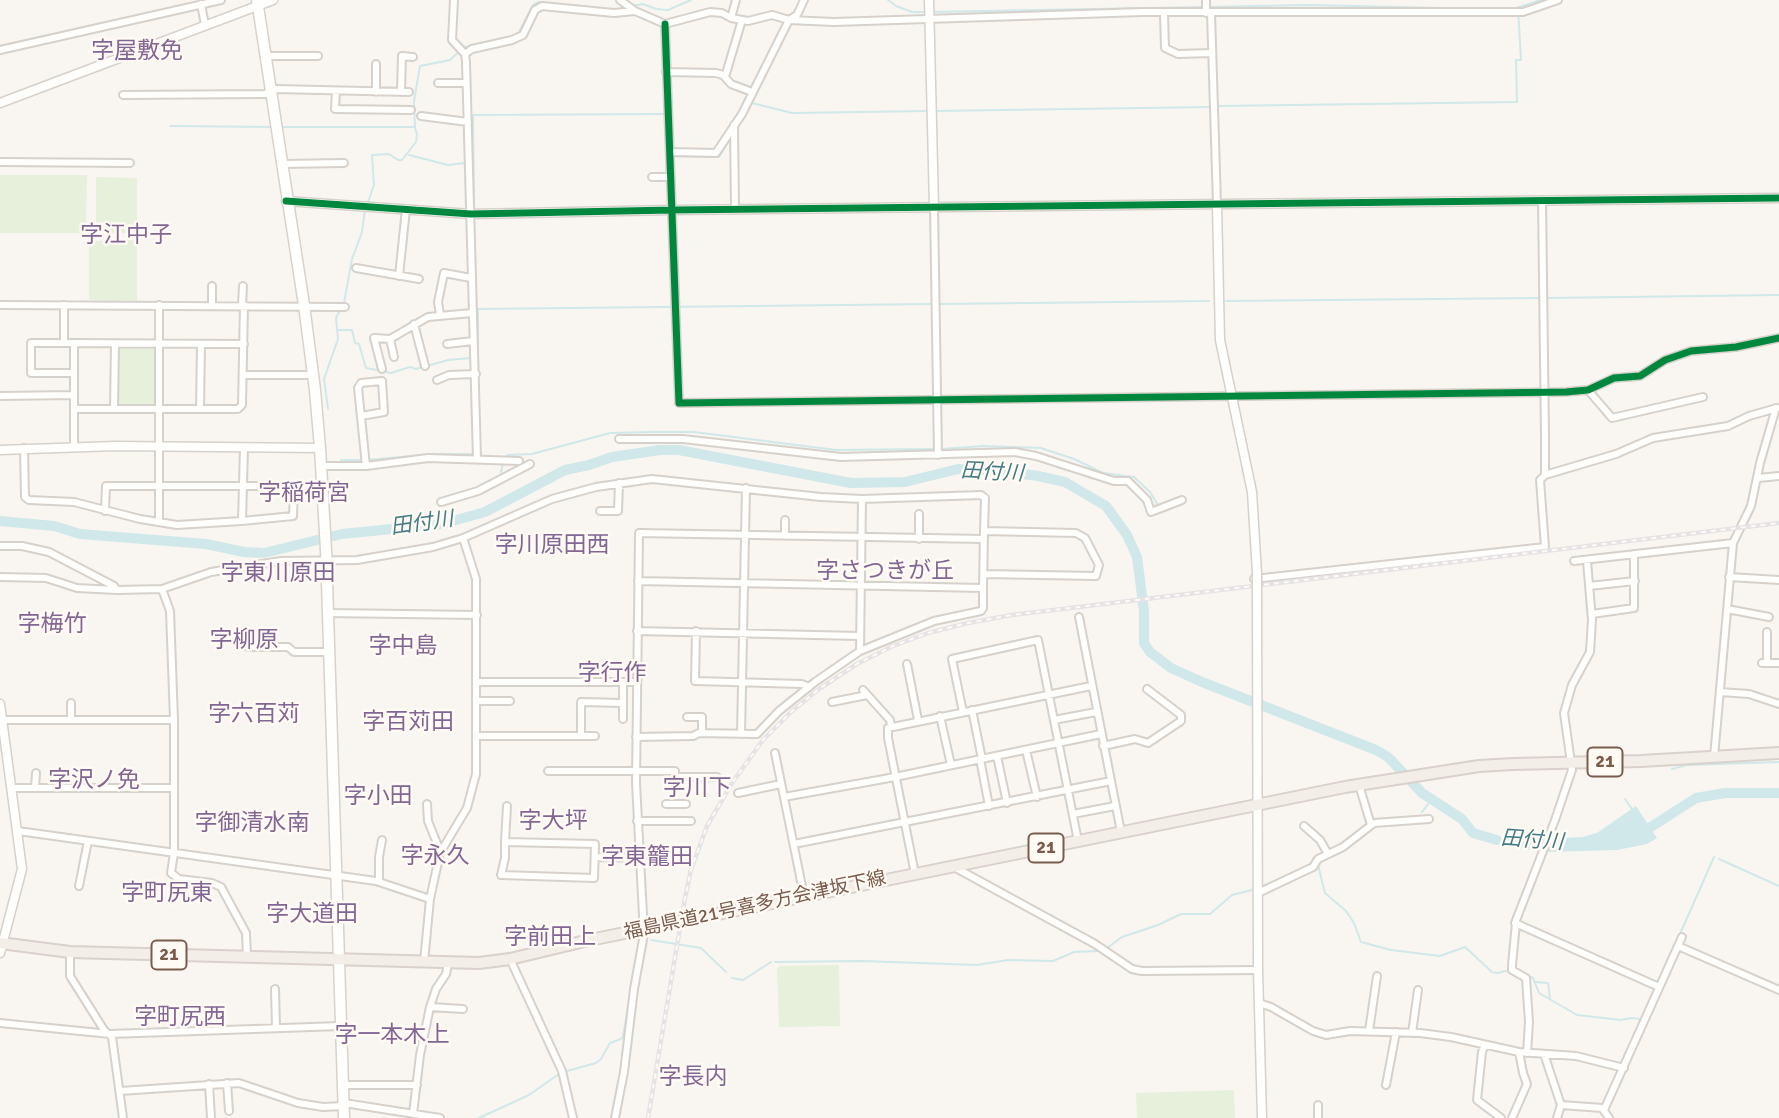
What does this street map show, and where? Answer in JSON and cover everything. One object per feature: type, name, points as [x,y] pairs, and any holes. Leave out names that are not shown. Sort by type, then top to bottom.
[{"type":"main road","points":[[258,3],[304,306],[320,448],[325,520],[344,1118]]},
{"type":"main road","name":"21","points":[[1570,762],[1779,753]]},
{"type":"main road","name":"福島県道21号喜多方会津坂下線","points":[[1,946],[70,952],[247,958],[424,962],[510,959],[804,896],[1359,785],[1515,763],[1570,762]]},
{"type":"street","points":[[0,50],[221,0]]},
{"type":"street","points":[[0,103],[258,3],[273,0]]},
{"type":"street","points":[[454,0],[452,40],[462,51],[468,122],[477,458]]},
{"type":"street","points":[[620,0],[665,24],[710,12],[742,20],[772,15],[789,20],[834,22],[1164,13],[1523,12],[1558,0]]},
{"type":"street","points":[[731,18],[736,0]]},
{"type":"street","points":[[671,152],[716,153],[734,125],[789,20],[797,15],[804,0]]},
{"type":"street","points":[[929,0],[938,455]]},
{"type":"street","points":[[1206,0],[1212,53],[1218,316],[1223,360],[1252,492],[1257,602],[1258,970],[1262,1118]]},
{"type":"street","points":[[201,4],[205,25]]},
{"type":"street","points":[[462,51],[523,36],[535,10],[542,6],[614,13],[631,6]]},
{"type":"street","points":[[1164,13],[1165,48],[1178,54],[1212,53]]},
{"type":"street","points":[[725,78],[742,20]]},
{"type":"street","points":[[665,24],[679,403],[1544,393],[1588,390],[1614,378],[1643,375],[1665,360],[1691,351],[1779,338]]},
{"type":"street","points":[[266,56],[318,56]]},
{"type":"street","points":[[123,94],[192,96],[265,94],[271,91],[405,92],[402,56],[413,57]]},
{"type":"street","points":[[376,64],[376,92]]},
{"type":"street","points":[[666,72],[723,75],[731,84],[752,92]]},
{"type":"street","points":[[438,83],[466,83]]},
{"type":"street","points":[[336,91],[335,109],[411,110]]},
{"type":"street","points":[[421,116],[468,122]]},
{"type":"street","points":[[734,125],[735,209]]},
{"type":"street","points":[[0,162],[130,163]]},
{"type":"street","points":[[282,164],[344,163]]},
{"type":"street","points":[[652,177],[671,177]]},
{"type":"street","points":[[286,201],[471,214],[1779,198]]},
{"type":"street","points":[[1542,200],[1545,475]]},
{"type":"street","points":[[399,276],[406,209]]},
{"type":"street","points":[[356,268],[419,279]]},
{"type":"street","points":[[440,315],[438,302],[444,273],[471,278]]},
{"type":"street","points":[[212,286],[212,305]]},
{"type":"street","points":[[74,409],[238,409],[242,405],[243,286]]},
{"type":"street","points":[[0,305],[345,307]]},
{"type":"street","points":[[64,305],[64,343]]},
{"type":"street","points":[[159,305],[159,522]]},
{"type":"street","points":[[382,369],[374,338],[390,339],[428,317],[472,313]]},
{"type":"street","points":[[414,324],[425,366]]},
{"type":"street","points":[[390,339],[394,357]]},
{"type":"street","points":[[447,344],[474,341]]},
{"type":"street","points":[[73,373],[31,373],[31,343],[244,344]]},
{"type":"street","points":[[74,343],[74,446]]},
{"type":"street","points":[[114,408],[115,344]]},
{"type":"street","points":[[200,409],[201,344]]},
{"type":"street","points":[[437,380],[449,375],[476,374]]},
{"type":"street","points":[[243,375],[313,375]]},
{"type":"street","points":[[361,416],[384,412],[382,382],[359,385],[361,416],[366,466]]},
{"type":"street","points":[[1588,390],[1612,418],[1703,397]]},
{"type":"street","points":[[0,396],[74,395]]},
{"type":"street","points":[[1256,576],[1545,547],[1540,480],[1545,475],[1616,454],[1653,438],[1728,426],[1748,416],[1778,407]]},
{"type":"street","points":[[1714,757],[1732,543],[1751,506],[1778,407]]},
{"type":"street","points":[[619,439],[677,438],[841,457],[999,451],[1036,456],[1114,481],[1128,481],[1147,500],[1151,512],[1182,500]]},
{"type":"street","points":[[0,450],[74,446],[320,448]]},
{"type":"street","points":[[24,448],[25,497],[29,500],[74,502],[105,511],[159,522],[181,525],[293,516],[294,486],[106,486],[105,511]]},
{"type":"street","points":[[242,521],[244,449]]},
{"type":"street","points":[[321,466],[366,466],[413,459],[477,458],[519,461]]},
{"type":"street","points":[[441,502],[478,491],[530,464]]},
{"type":"street","points":[[1758,478],[1779,476]]},
{"type":"street","points":[[0,577],[41,577],[77,588],[162,589],[211,572],[286,560],[394,554],[463,538],[552,499],[619,483],[652,479],[793,495],[862,499],[981,495],[985,498],[981,611],[908,630],[860,651],[779,711],[759,733],[636,737]]},
{"type":"street","points":[[600,512],[618,511],[619,483]]},
{"type":"street","points":[[741,734],[746,488]]},
{"type":"street","points":[[860,651],[862,499]]},
{"type":"street","points":[[919,514],[919,538]]},
{"type":"street","points":[[785,520],[785,536]]},
{"type":"street","points":[[984,531],[1076,533],[1085,538],[1099,565],[1096,576],[984,574]]},
{"type":"street","points":[[615,1118],[624,1072],[643,929],[636,771],[639,533],[984,540]]},
{"type":"street","points":[[424,962],[430,899],[442,849],[467,808],[476,778],[476,579],[463,538]]},
{"type":"street","points":[[1574,561],[1732,543]]},
{"type":"street","points":[[0,546],[22,546],[49,552],[117,590]]},
{"type":"street","points":[[1592,614],[1634,608],[1634,554]]},
{"type":"street","points":[[1512,1118],[1527,1084],[1522,1073],[1529,1022],[1526,978],[1513,970],[1512,965],[1516,923],[1570,777],[1564,706],[1590,652],[1592,614],[1587,561]]},
{"type":"street","points":[[1729,577],[1779,580]]},
{"type":"street","points":[[638,581],[983,588]]},
{"type":"street","points":[[1589,586],[1635,581]]},
{"type":"street","points":[[162,589],[170,611],[174,720],[174,853],[170,871],[174,877],[218,884],[228,897],[246,933],[247,958]]},
{"type":"street","points":[[1727,609],[1769,617]]},
{"type":"street","points":[[327,613],[477,615]]},
{"type":"street","points":[[1079,617],[1121,832]]},
{"type":"street","points":[[696,631],[695,681],[802,684],[809,687]]},
{"type":"street","points":[[637,632],[859,636]]},
{"type":"street","points":[[1767,632],[1765,663],[1779,663]]},
{"type":"street","points":[[963,712],[952,659],[1038,640],[1078,842]]},
{"type":"street","points":[[248,647],[288,647],[294,652],[329,652]]},
{"type":"street","points":[[906,664],[919,720]]},
{"type":"street","points":[[477,681],[636,682]]},
{"type":"street","points":[[622,682],[623,719]]},
{"type":"street","points":[[891,726],[1091,686]]},
{"type":"street","points":[[1103,746],[1135,739],[1148,743],[1181,720],[1181,715],[1147,689]]},
{"type":"street","points":[[832,702],[865,692],[890,720],[891,726],[887,733],[915,874]]},
{"type":"street","points":[[1720,692],[1749,694],[1779,704]]},
{"type":"street","points":[[476,701],[510,701]]},
{"type":"street","points":[[581,736],[581,702],[623,703]]},
{"type":"street","points":[[71,703],[71,720]]},
{"type":"street","points":[[0,704],[22,869],[1,946]]},
{"type":"street","points":[[972,710],[989,806]]},
{"type":"street","points":[[1054,720],[1096,712]]},
{"type":"street","points":[[940,716],[951,765]]},
{"type":"street","points":[[687,717],[702,717],[702,733]]},
{"type":"street","points":[[2,720],[174,720]]},
{"type":"street","points":[[784,797],[1101,734]]},
{"type":"street","points":[[476,736],[595,736]]},
{"type":"street","points":[[1026,750],[1037,797]]},
{"type":"street","points":[[775,753],[804,896]]},
{"type":"street","points":[[997,756],[1007,803]]},
{"type":"street","points":[[548,771],[675,771],[676,777],[717,777]]},
{"type":"street","points":[[35,788],[36,773]]},
{"type":"street","points":[[794,844],[1111,781]]},
{"type":"street","points":[[738,793],[781,784]]},
{"type":"street","points":[[1359,785],[1371,825]]},
{"type":"street","points":[[12,788],[174,788]]},
{"type":"street","points":[[427,804],[427,818],[438,846],[442,849]]},
{"type":"street","points":[[673,821],[670,804],[686,804]]},
{"type":"street","points":[[505,842],[594,844],[594,878],[501,875],[507,806]]},
{"type":"street","points":[[1073,814],[1115,806]]},
{"type":"street","points":[[1258,893],[1313,867],[1318,859],[1343,847],[1380,821],[1429,820]]},
{"type":"street","points":[[637,821],[691,821]]},
{"type":"street","points":[[1304,826],[1320,840],[1328,854]]},
{"type":"street","points":[[18,831],[379,882],[430,899]]},
{"type":"street","points":[[379,882],[382,840]]},
{"type":"street","points":[[79,886],[88,841]]},
{"type":"street","points":[[594,858],[639,858]]},
{"type":"street","points":[[952,866],[1095,944],[1132,969],[1258,970]]},
{"type":"street","points":[[1516,923],[1659,987]]},
{"type":"street","points":[[1604,1110],[1682,937]]},
{"type":"street","points":[[1678,946],[1779,990]]},
{"type":"street","points":[[70,952],[70,976],[104,1030],[110,1034],[123,1118]]},
{"type":"street","points":[[510,959],[562,1071],[573,1118]]},
{"type":"street","points":[[413,1114],[420,1055],[430,1007],[436,989],[448,969],[448,962]]},
{"type":"street","points":[[1369,1031],[1377,976]]},
{"type":"street","points":[[275,989],[276,1028]]},
{"type":"street","points":[[1412,1033],[1418,990]]},
{"type":"street","points":[[1259,1003],[1325,1035],[1369,1031],[1451,1037],[1523,1052],[1576,1056],[1624,1068]]},
{"type":"street","points":[[430,1007],[463,1009]]},
{"type":"street","points":[[0,1023],[110,1034],[340,1026]]},
{"type":"street","points":[[1385,1085],[1396,1032]]},
{"type":"street","points":[[1485,1045],[1477,1100],[1501,1118]]},
{"type":"street","points":[[1544,1054],[1561,1105],[1557,1118]]},
{"type":"street","points":[[120,1091],[227,1083],[248,1085],[298,1103],[323,1107],[352,1102],[440,1118]]},
{"type":"street","points":[[227,1083],[229,1111]]},
{"type":"street","points":[[209,1084],[211,1118]]},
{"type":"street","points":[[343,1085],[417,1085]]},
{"type":"street","points":[[1318,1105],[1318,1118]]},
{"type":"street","points":[[1561,1105],[1592,1106],[1604,1110],[1609,1118]]},
{"type":"green space","points":[[0,175],[87,175],[86,233],[0,233]]},
{"type":"green space","points":[[96,177],[137,178],[137,233],[96,233]]},
{"type":"green space","points":[[137,240],[137,301],[89,300],[89,241]]},
{"type":"green space","points":[[117,346],[154,346],[154,405],[118,405]]},
{"type":"green space","points":[[839,965],[840,1026],[779,1027],[777,969],[780,966]]},
{"type":"green space","points":[[1234,1090],[1235,1118],[1137,1118],[1136,1093]]},
{"type":"water","points":[[1636,806],[1657,838],[1647,844],[1617,850],[1549,852],[1523,849],[1482,836],[1502,840],[1512,835],[1537,839],[1583,837],[1597,833]]},
{"type":"waterway","points":[[632,6],[643,4],[668,10],[691,0]]},
{"type":"waterway","points":[[888,0],[912,12],[926,12]]},
{"type":"waterway","points":[[1208,7],[1307,5],[1486,9],[1516,8],[1541,0]]},
{"type":"waterway","points":[[518,34],[533,5],[539,2],[615,10],[627,8]]},
{"type":"waterway","points":[[931,12],[1202,7]]},
{"type":"waterway","points":[[1217,106],[1517,102],[1516,60],[1521,60],[1518,8]]},
{"type":"waterway","points":[[367,205],[374,185],[372,155],[389,154],[402,160],[416,142],[414,101],[420,66],[450,60],[464,47],[503,39]]},
{"type":"waterway","points":[[745,114],[752,103],[792,113],[928,111]]},
{"type":"waterway","points":[[934,111],[1212,107]]},
{"type":"waterway","points":[[474,206],[473,115],[664,114]]},
{"type":"waterway","points":[[736,129],[742,119]]},
{"type":"waterway","points":[[170,126],[274,127]]},
{"type":"waterway","points":[[280,127],[414,127]]},
{"type":"waterway","points":[[666,139],[667,156],[719,157],[731,137]]},
{"type":"waterway","points":[[409,155],[448,165],[465,163]]},
{"type":"waterway","points":[[344,303],[365,210]]},
{"type":"waterway","points":[[1545,298],[1779,295]]},
{"type":"waterway","points":[[1226,301],[1540,298]]},
{"type":"waterway","points":[[939,304],[1209,301]]},
{"type":"waterway","points":[[478,348],[478,309],[933,304]]},
{"type":"waterway","points":[[328,409],[324,379],[338,339],[336,318],[341,308]]},
{"type":"waterway","points":[[338,330],[352,330],[366,368],[391,373],[410,367],[416,369],[448,360],[471,358]]},
{"type":"waterway","points":[[506,458],[507,455],[532,454],[610,433],[654,432],[694,432],[836,450],[936,449]]},
{"type":"waterway","points":[[941,449],[984,446],[1041,448],[1074,459],[1103,473],[1134,477],[1150,492],[1158,505]]},
{"type":"waterway","name":"田付川","points":[[0,521],[54,526],[80,534],[206,544],[264,553],[342,534],[442,524],[485,512],[565,470],[612,457],[660,450],[679,450],[851,483],[905,482],[958,469],[1038,476],[1065,482],[1106,506],[1127,535],[1137,557],[1144,611],[1144,643],[1150,652],[1171,668],[1202,682],[1376,750],[1388,757],[1422,793],[1462,819],[1473,833],[1497,840]]},
{"type":"waterway","points":[[367,460],[433,454],[473,454]]},
{"type":"waterway","points":[[341,460],[361,460]]},
{"type":"waterway","points":[[501,472],[503,463]]},
{"type":"waterway","points":[[1672,769],[1687,765],[1779,762]]},
{"type":"waterway","name":"田付川","points":[[1640,834],[1696,798],[1725,793],[1779,793]]},
{"type":"waterway","points":[[1422,812],[1432,799]]},
{"type":"waterway","points":[[1625,799],[1632,809]]},
{"type":"waterway","points":[[1373,820],[1388,819]]},
{"type":"waterway","points":[[1337,847],[1369,823]]},
{"type":"waterway","points":[[1680,934],[1714,857]]},
{"type":"waterway","points":[[1719,859],[1779,886]]},
{"type":"waterway","points":[[1318,865],[1325,893],[1346,911],[1361,942],[1391,950],[1440,956],[1465,947],[1492,972],[1509,970]]},
{"type":"waterway","points":[[1107,948],[1122,937],[1181,914],[1210,914],[1232,895],[1252,890]]},
{"type":"waterway","points":[[567,1071],[596,1063],[610,1043],[623,1036],[640,939]]},
{"type":"waterway","points":[[651,940],[701,948],[726,972]]},
{"type":"waterway","points":[[775,962],[862,961],[977,965],[1008,960],[1053,961],[1074,952],[1100,951]]},
{"type":"waterway","points":[[732,978],[743,980],[771,962]]},
{"type":"waterway","points":[[1517,970],[1533,978],[1539,993],[1577,1015],[1621,1020],[1641,1019]]},
{"type":"waterway","points":[[1536,982],[1548,983],[1550,999]]},
{"type":"waterway","points":[[479,1118],[529,1095],[559,1074]]},
{"type":"railway","points":[[648,1118],[685,898],[691,870],[707,826],[732,783],[763,740],[819,689],[857,664],[928,633],[1012,615],[1779,523]]},
{"type":"cycle path","points":[[665,24],[679,403],[1566,392],[1588,390],[1614,378],[1640,376],[1665,360],[1691,351],[1736,347],[1779,338]]},
{"type":"cycle path","points":[[286,201],[471,214],[1779,198]]},
{"type":"district","name":"字屋敷免","points":[[137,52]]},
{"type":"district","name":"字江中子","points":[[126,236]]},
{"type":"district","name":"字稲荷宮","points":[[304,494]]},
{"type":"district","name":"字川原田西","points":[[552,546]]},
{"type":"district","name":"字さつきが丘","points":[[885,572]]},
{"type":"district","name":"字東川原田","points":[[278,574]]},
{"type":"district","name":"字梅竹","points":[[52,625]]},
{"type":"district","name":"字柳原","points":[[244,641]]},
{"type":"district","name":"字中島","points":[[403,647]]},
{"type":"district","name":"字行作","points":[[612,674]]},
{"type":"district","name":"字六百苅","points":[[254,715]]},
{"type":"district","name":"字百苅田","points":[[408,723]]},
{"type":"district","name":"字沢ノ免","points":[[94,781]]},
{"type":"district","name":"字川下","points":[[697,789]]},
{"type":"district","name":"字小田","points":[[378,797]]},
{"type":"district","name":"字大坪","points":[[553,822]]},
{"type":"district","name":"字御清水南","points":[[252,824]]},
{"type":"district","name":"字永久","points":[[435,857]]},
{"type":"district","name":"字東籠田","points":[[647,858]]},
{"type":"district","name":"字町尻東","points":[[167,894]]},
{"type":"district","name":"字大道田","points":[[312,915]]},
{"type":"district","name":"字前田上","points":[[550,938]]},
{"type":"district","name":"字町尻西","points":[[180,1018]]},
{"type":"district","name":"字一本木上","points":[[392,1036]]},
{"type":"district","name":"字長内","points":[[693,1078]]}]
